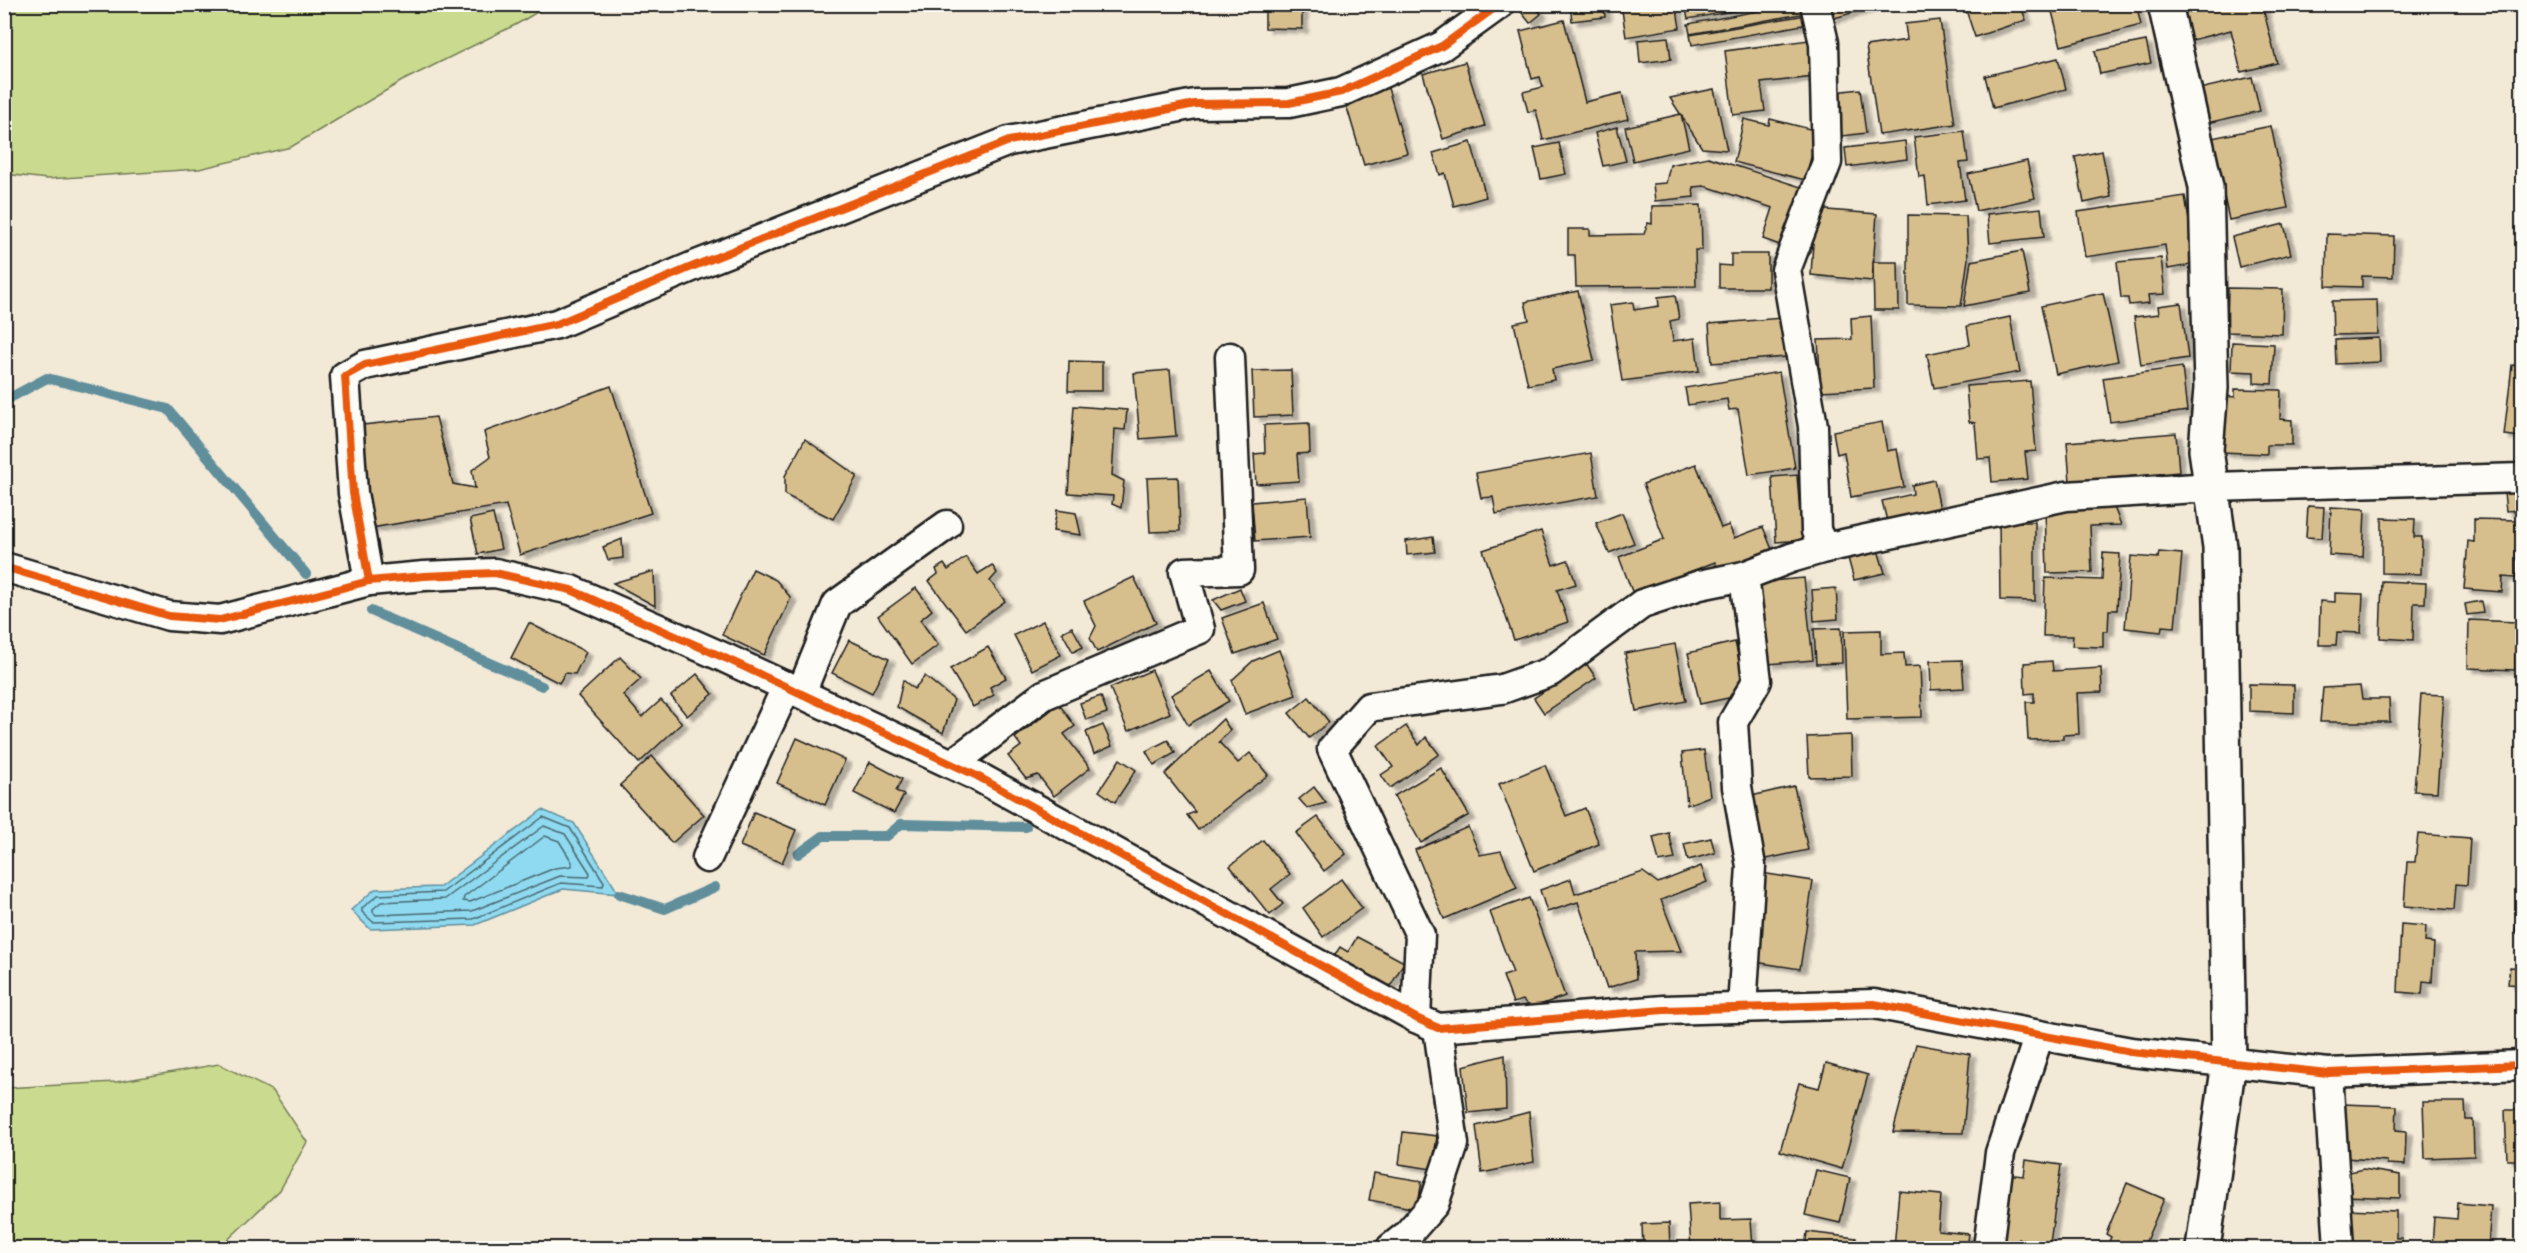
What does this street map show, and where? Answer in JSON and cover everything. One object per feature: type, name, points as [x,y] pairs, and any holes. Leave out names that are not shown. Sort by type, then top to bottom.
[{"type":"street","points":[[369,581],[353,493],[345,376],[365,365],[557,324],[694,266],[1009,141],[1195,104],[1289,103],[1341,92],[1442,46],[1500,4]]},
{"type":"street","points":[[1815,4],[1824,43],[1827,162],[1786,270],[1813,426],[1816,531],[1825,548]]},
{"type":"street","points":[[2165,4],[2206,187],[2211,387],[2206,450],[2220,547],[2229,1062],[2203,1248]]},
{"type":"street","points":[[952,764],[1044,695],[1200,629],[1184,572],[1239,570],[1230,357]]},
{"type":"street","points":[[1391,1248],[1407,1236],[1434,1204],[1454,1144],[1427,1023],[1420,935],[1332,749],[1369,708],[1502,688],[1550,672],[1642,604],[1700,585],[1744,576],[1825,548],[2066,496],[2212,487],[2523,478]]},
{"type":"street","points":[[707,858],[837,604],[947,525]]},
{"type":"street","points":[[4,567],[170,616],[220,620],[369,581],[424,576],[495,573],[571,590],[952,764],[1427,1023],[1664,1010],[1874,1004],[2132,1052],[2328,1073],[2523,1065]]},
{"type":"street","points":[[1742,1008],[1751,866],[1737,787],[1733,722],[1757,681],[1744,576]]},
{"type":"street","points":[[1988,1248],[2000,1153],[2039,1035]]},
{"type":"street","points":[[2328,1073],[2339,1248]]},
{"type":"green space","points":[[5,4],[549,5],[517,24],[402,81],[291,147],[199,169],[47,179],[5,174]]},
{"type":"green space","points":[[219,1064],[273,1091],[307,1142],[280,1190],[219,1248],[5,1248],[5,1088],[116,1082]]},
{"type":"water","points":[[542,810],[574,823],[619,894],[563,889],[475,925],[370,929],[351,910],[375,889],[440,887]]},
{"type":"building","points":[[1265,4],[1302,4],[1302,29],[1265,28]]},
{"type":"building","points":[[1522,4],[1533,4],[1541,14],[1530,23],[1518,8]]},
{"type":"building","points":[[1570,4],[1604,4],[1605,17],[1572,21]]},
{"type":"building","points":[[1621,4],[1676,4],[1680,28],[1626,37]]},
{"type":"building","points":[[1715,4],[1773,4],[1688,19],[1686,10]]},
{"type":"building","points":[[1805,4],[1806,13],[1690,34],[1688,24]]},
{"type":"building","points":[[1827,4],[1882,4],[1831,19]]},
{"type":"building","points":[[1964,4],[2020,4],[2026,20],[1975,37]]},
{"type":"building","points":[[2050,4],[2136,4],[2141,25],[2061,46]]},
{"type":"building","points":[[2179,4],[2262,4],[2277,63],[2241,72],[2231,30],[2188,41]]},
{"type":"building","points":[[1806,15],[1808,24],[1692,45],[1690,35]]},
{"type":"building","points":[[1564,20],[1585,102],[1622,93],[1628,119],[1543,140],[1536,110],[1528,112],[1523,92],[1543,87],[1540,77],[1532,79],[1520,31]]},
{"type":"building","points":[[1940,20],[1955,124],[1879,135],[1866,46],[1907,40],[1905,24]]},
{"type":"building","points":[[1668,37],[1671,59],[1640,63],[1638,40]]},
{"type":"building","points":[[1809,40],[1814,77],[1761,83],[1765,111],[1733,115],[1725,51]]},
{"type":"building","points":[[2146,41],[2151,63],[2100,74],[2095,51]]},
{"type":"building","points":[[2058,58],[2066,89],[1993,108],[1985,76]]},
{"type":"building","points":[[1465,62],[1485,126],[1443,139],[1423,74]]},
{"type":"building","points":[[2252,77],[2260,111],[2207,123],[2199,89]]},
{"type":"building","points":[[1388,88],[1407,153],[1364,165],[1345,101]]},
{"type":"building","points":[[1714,89],[1727,150],[1702,148],[1670,98]]},
{"type":"building","points":[[1860,89],[1866,133],[1842,136],[1835,92]]},
{"type":"building","points":[[1681,114],[1689,148],[1633,161],[1625,127]]},
{"type":"building","points":[[1744,119],[1769,125],[1770,119],[1818,131],[1805,180],[1734,162]]},
{"type":"building","points":[[2271,126],[2288,208],[2229,220],[2212,138]]},
{"type":"building","points":[[1617,127],[1626,161],[1603,166],[1595,133]]},
{"type":"building","points":[[1964,131],[1968,162],[1960,163],[1965,200],[1928,205],[1925,176],[1919,177],[1914,137]]},
{"type":"building","points":[[1905,141],[1907,159],[1847,167],[1845,148]]},
{"type":"building","points":[[1471,142],[1486,197],[1454,206],[1445,173],[1440,175],[1433,153]]},
{"type":"building","points":[[1559,143],[1566,174],[1541,179],[1534,148]]},
{"type":"building","points":[[2102,151],[2111,197],[2084,203],[2075,157]]},
{"type":"building","points":[[1708,157],[1807,189],[1788,248],[1763,239],[1773,208],[1705,186],[1693,187],[1694,197],[1655,201],[1653,184],[1666,183],[1670,165]]},
{"type":"building","points":[[2027,161],[2035,198],[1976,211],[1968,174]]},
{"type":"building","points":[[2185,196],[2196,264],[2168,269],[2165,245],[2085,257],[2078,212]]},
{"type":"building","points":[[1701,205],[1702,250],[1695,250],[1696,286],[1576,287],[1575,255],[1568,255],[1568,229],[1590,229],[1590,235],[1644,234],[1648,223],[1652,224],[1652,206]]},
{"type":"building","points":[[2041,208],[2044,237],[1990,243],[1987,214]]},
{"type":"building","points":[[1815,209],[1877,214],[1872,281],[1811,275]]},
{"type":"building","points":[[1908,215],[1966,216],[1968,259],[1961,306],[1908,305]]},
{"type":"building","points":[[2284,224],[2291,254],[2239,267],[2232,237]]},
{"type":"building","points":[[2327,234],[2394,236],[2393,277],[2362,276],[2362,287],[2326,286]]},
{"type":"building","points":[[2022,251],[2030,293],[1964,306],[1971,261]]},
{"type":"building","points":[[1731,254],[1768,254],[1768,288],[1719,288],[1719,265],[1731,266]]},
{"type":"building","points":[[2161,258],[2165,294],[2148,295],[2149,303],[2129,305],[2128,298],[2121,298],[2117,262]]},
{"type":"building","points":[[1873,262],[1898,262],[1899,310],[1874,310]]},
{"type":"building","points":[[2228,288],[2283,289],[2282,334],[2227,332]]},
{"type":"building","points":[[1578,291],[1594,360],[1552,369],[1554,380],[1528,385],[1514,323],[1529,320],[1525,302]]},
{"type":"building","points":[[2103,293],[2118,361],[2056,374],[2041,306]]},
{"type":"building","points":[[1675,295],[1679,319],[1670,321],[1673,341],[1695,338],[1699,371],[1622,381],[1610,305],[1633,302],[1634,310],[1659,306],[1658,297]]},
{"type":"building","points":[[2377,300],[2378,334],[2333,335],[2332,301]]},
{"type":"building","points":[[2181,303],[2188,358],[2141,365],[2134,317],[2159,314],[2158,306]]},
{"type":"building","points":[[1871,316],[1874,388],[1821,391],[1818,340],[1852,339],[1851,318]]},
{"type":"building","points":[[2010,317],[2020,372],[1934,388],[1927,354],[1970,345],[1967,326]]},
{"type":"building","points":[[1782,318],[1786,357],[1712,363],[1709,324]]},
{"type":"building","points":[[2379,338],[2380,362],[2336,364],[2335,340]]},
{"type":"building","points":[[2232,342],[2274,344],[2272,384],[2254,383],[2254,372],[2231,371]]},
{"type":"building","points":[[1069,361],[1102,362],[1102,391],[1068,391]]},
{"type":"building","points":[[2512,365],[2520,366],[2522,373],[2522,437],[2504,435]]},
{"type":"building","points":[[2182,367],[2187,411],[2110,422],[2103,378]]},
{"type":"building","points":[[1170,370],[1176,436],[1140,439],[1134,373]]},
{"type":"building","points":[[1291,370],[1293,415],[1254,417],[1252,371]]},
{"type":"building","points":[[1779,372],[1795,468],[1749,475],[1738,409],[1729,410],[1727,399],[1688,405],[1685,388]]},
{"type":"building","points":[[2030,381],[2036,451],[2025,452],[2028,479],[1992,482],[1990,458],[1978,459],[1975,423],[1969,422],[1966,386]]},
{"type":"building","points":[[611,386],[651,513],[520,555],[506,505],[371,528],[363,425],[436,417],[453,484],[475,488],[472,470],[490,457],[484,432]]},
{"type":"building","points":[[2235,389],[2281,390],[2280,419],[2292,420],[2292,445],[2267,445],[2267,454],[2222,452],[2224,396],[2235,397]]},
{"type":"building","points":[[1074,406],[1127,410],[1125,430],[1115,429],[1112,475],[1124,481],[1121,508],[1112,504],[1113,496],[1068,493]]},
{"type":"building","points":[[1882,422],[1887,451],[1897,449],[1904,487],[1851,497],[1844,452],[1837,454],[1833,431]]},
{"type":"building","points":[[1309,423],[1310,453],[1297,454],[1299,481],[1256,484],[1254,454],[1265,453],[1264,425]]},
{"type":"building","points":[[2176,433],[2179,472],[2070,482],[2067,442]]},
{"type":"building","points":[[805,439],[857,476],[833,519],[785,495],[785,476]]},
{"type":"building","points":[[1591,453],[1598,496],[1496,514],[1493,497],[1481,498],[1476,473]]},
{"type":"building","points":[[1696,464],[1721,528],[1729,525],[1734,538],[1763,527],[1773,552],[1719,572],[1715,562],[1633,594],[1619,557],[1664,539],[1643,484]]},
{"type":"building","points":[[1797,475],[1802,540],[1776,542],[1772,477]]},
{"type":"building","points":[[1178,477],[1180,531],[1150,532],[1147,478]]},
{"type":"building","points":[[1934,480],[1940,509],[1887,521],[1882,501],[1913,494],[1912,485]]},
{"type":"building","points":[[2519,491],[2521,510],[2506,511],[2504,493]]},
{"type":"building","points":[[1307,497],[1310,537],[1255,541],[1252,502]]},
{"type":"building","points":[[2308,506],[2324,507],[2322,538],[2306,537]]},
{"type":"building","points":[[2114,507],[2121,525],[2090,526],[2092,572],[2047,573],[2045,508]]},
{"type":"building","points":[[2331,507],[2365,509],[2363,557],[2329,555]]},
{"type":"building","points":[[1057,510],[1076,513],[1081,535],[1053,531]]},
{"type":"building","points":[[1622,513],[1634,543],[1609,553],[1596,523]]},
{"type":"building","points":[[493,514],[501,549],[478,554],[470,519]]},
{"type":"building","points":[[2382,518],[2415,519],[2414,537],[2422,537],[2421,574],[2382,573]]},
{"type":"building","points":[[2474,519],[2517,520],[2516,578],[2503,577],[2502,592],[2464,589],[2468,541],[2474,542]]},
{"type":"building","points":[[1999,522],[2035,522],[2035,601],[2000,600]]},
{"type":"building","points":[[1541,531],[1553,565],[1568,560],[1576,584],[1557,590],[1568,622],[1514,640],[1483,550]]},
{"type":"building","points":[[1433,537],[1435,552],[1407,555],[1406,541]]},
{"type":"building","points":[[622,539],[623,558],[608,560],[603,547]]},
{"type":"building","points":[[1878,550],[1885,573],[1854,580],[1848,558]]},
{"type":"building","points":[[2159,552],[2182,554],[2175,627],[2162,626],[2161,632],[2125,628],[2131,556],[2158,558]]},
{"type":"building","points":[[2103,553],[2120,554],[2117,610],[2109,610],[2108,631],[2103,631],[2103,647],[2072,646],[2073,636],[2043,636],[2045,578],[2102,580]]},
{"type":"building","points":[[966,557],[978,574],[992,565],[997,573],[990,581],[1005,601],[966,630],[929,581],[938,574],[936,569],[944,564],[948,570]]},
{"type":"building","points":[[753,569],[776,580],[791,598],[764,655],[722,635]]},
{"type":"building","points":[[654,571],[655,606],[613,583]]},
{"type":"building","points":[[1134,577],[1156,623],[1097,652],[1090,638],[1096,626],[1084,601]]},
{"type":"building","points":[[1804,578],[1813,660],[1769,664],[1760,582]]},
{"type":"building","points":[[2382,581],[2426,583],[2425,603],[2414,603],[2413,640],[2380,638]]},
{"type":"building","points":[[916,588],[932,610],[920,620],[938,645],[912,664],[878,616]]},
{"type":"building","points":[[1240,588],[1245,601],[1221,610],[1213,600]]},
{"type":"building","points":[[1836,588],[1838,619],[1814,621],[1812,590]]},
{"type":"building","points":[[2335,593],[2363,594],[2361,633],[2337,632],[2336,645],[2319,645],[2320,601],[2335,602]]},
{"type":"building","points":[[2481,601],[2483,613],[2467,615],[2465,604]]},
{"type":"building","points":[[1264,603],[1277,639],[1235,654],[1222,618]]},
{"type":"building","points":[[2469,620],[2516,622],[2515,670],[2468,668]]},
{"type":"building","points":[[1043,621],[1061,655],[1032,670],[1014,635]]},
{"type":"building","points":[[529,623],[586,652],[575,674],[565,673],[559,683],[511,658]]},
{"type":"building","points":[[1072,627],[1083,647],[1073,652],[1062,632]]},
{"type":"building","points":[[1841,628],[1842,663],[1816,664],[1814,629]]},
{"type":"building","points":[[1881,630],[1881,654],[1904,653],[1905,667],[1920,666],[1922,717],[1847,719],[1844,631]]},
{"type":"building","points":[[849,640],[889,659],[872,693],[832,673]]},
{"type":"building","points":[[1735,642],[1747,694],[1700,704],[1688,653]]},
{"type":"building","points":[[1675,644],[1686,701],[1636,711],[1625,653]]},
{"type":"building","points":[[988,647],[1006,678],[990,687],[994,695],[973,707],[950,669]]},
{"type":"building","points":[[1279,650],[1296,695],[1245,714],[1232,680],[1253,661]]},
{"type":"building","points":[[620,657],[641,679],[623,695],[642,717],[661,700],[682,723],[639,763],[578,696]]},
{"type":"building","points":[[1962,660],[1964,688],[1931,690],[1930,661]]},
{"type":"building","points":[[2052,661],[2053,671],[2101,668],[2102,692],[2077,693],[2079,734],[2063,735],[2063,739],[2028,740],[2026,702],[2034,702],[2034,693],[2025,694],[2024,663]]},
{"type":"building","points":[[1586,663],[1596,678],[1544,713],[1534,698]]},
{"type":"building","points":[[1152,670],[1170,713],[1128,731],[1110,688]]},
{"type":"building","points":[[1211,671],[1229,701],[1188,725],[1171,695]]},
{"type":"building","points":[[697,674],[713,694],[687,716],[671,696]]},
{"type":"building","points":[[925,676],[954,700],[943,733],[897,707],[903,680],[914,689]]},
{"type":"building","points":[[2249,684],[2294,685],[2294,713],[2249,711]]},
{"type":"building","points":[[2360,686],[2362,699],[2389,699],[2390,722],[2320,722],[2323,688]]},
{"type":"building","points":[[2421,694],[2444,695],[2437,792],[2414,791]]},
{"type":"building","points":[[1101,696],[1107,713],[1086,720],[1080,703]]},
{"type":"building","points":[[1309,697],[1329,722],[1309,738],[1289,713]]},
{"type":"building","points":[[1059,704],[1075,726],[1064,734],[1090,768],[1054,796],[1038,775],[1026,779],[1008,756],[1021,746],[1015,738]]},
{"type":"building","points":[[1223,719],[1230,730],[1219,742],[1238,763],[1250,753],[1268,775],[1198,830],[1187,815],[1195,812],[1165,774]]},
{"type":"building","points":[[1103,725],[1112,746],[1094,754],[1086,732]]},
{"type":"building","points":[[1406,726],[1419,745],[1426,737],[1439,754],[1390,788],[1381,775],[1393,767],[1378,746]]},
{"type":"building","points":[[1851,735],[1852,776],[1809,777],[1807,737]]},
{"type":"building","points":[[797,738],[845,760],[825,805],[777,783]]},
{"type":"building","points":[[1168,740],[1175,753],[1154,765],[1146,751]]},
{"type":"building","points":[[1704,750],[1710,796],[1687,805],[1682,753]]},
{"type":"building","points":[[652,756],[704,815],[672,843],[620,785]]},
{"type":"building","points":[[1120,759],[1136,770],[1115,802],[1099,791]]},
{"type":"building","points":[[870,762],[902,779],[896,791],[904,795],[894,813],[854,793]]},
{"type":"building","points":[[1545,765],[1566,816],[1585,808],[1599,844],[1534,871],[1499,784]]},
{"type":"building","points":[[1441,768],[1469,815],[1421,843],[1394,796]]},
{"type":"building","points":[[1794,786],[1808,850],[1761,860],[1747,797]]},
{"type":"building","points":[[1314,787],[1326,803],[1307,808],[1299,799]]},
{"type":"building","points":[[754,812],[796,830],[782,863],[740,846]]},
{"type":"building","points":[[1318,817],[1346,854],[1324,871],[1296,833]]},
{"type":"building","points":[[1468,827],[1480,855],[1501,851],[1517,888],[1444,919],[1415,850]]},
{"type":"building","points":[[1669,833],[1675,859],[1659,862],[1653,837]]},
{"type":"building","points":[[2418,834],[2470,838],[2467,885],[2456,884],[2454,910],[2404,906],[2407,862],[2415,862]]},
{"type":"building","points":[[1711,838],[1715,853],[1688,860],[1684,844]]},
{"type":"building","points":[[1263,840],[1290,874],[1271,889],[1283,904],[1270,915],[1230,866]]},
{"type":"building","points":[[1701,866],[1707,882],[1661,900],[1681,951],[1635,952],[1636,979],[1607,988],[1578,902],[1547,912],[1540,890],[1571,879],[1575,894],[1643,872],[1658,883]]},
{"type":"building","points":[[1761,873],[1813,881],[1800,969],[1749,961]]},
{"type":"building","points":[[2522,875],[2522,934],[2515,933]]},
{"type":"building","points":[[1341,879],[1362,908],[1323,937],[1303,908]]},
{"type":"building","points":[[1529,898],[1565,996],[1531,1008],[1523,1000],[1513,1003],[1503,976],[1513,973],[1490,912]]},
{"type":"building","points":[[2401,924],[2426,926],[2425,942],[2434,943],[2432,982],[2423,981],[2422,994],[2398,992]]},
{"type":"building","points":[[1357,937],[1404,962],[1390,987],[1334,956],[1340,947],[1348,952]]},
{"type":"building","points":[[2510,967],[2522,968],[2522,985],[2508,984]]},
{"type":"building","points":[[1916,1044],[1970,1054],[1963,1133],[1893,1132]]},
{"type":"building","points":[[1505,1055],[1506,1109],[1468,1113],[1463,1066]]},
{"type":"building","points":[[1826,1063],[1868,1075],[1842,1169],[1780,1151],[1799,1083],[1819,1088]]},
{"type":"building","points":[[2423,1102],[2465,1102],[2466,1120],[2473,1120],[2474,1156],[2425,1158]]},
{"type":"building","points":[[2342,1104],[2397,1106],[2396,1130],[2406,1131],[2405,1165],[2387,1164],[2387,1161],[2345,1158]]},
{"type":"building","points":[[2505,1110],[2522,1110],[2522,1160],[2507,1160]]},
{"type":"building","points":[[1529,1112],[1534,1162],[1482,1173],[1476,1126]]},
{"type":"building","points":[[1403,1132],[1437,1136],[1432,1169],[1399,1164]]},
{"type":"building","points":[[2026,1160],[2061,1165],[2050,1243],[2019,1239],[2017,1248],[1995,1248],[2005,1174],[2024,1176]]},
{"type":"building","points":[[2363,1169],[2400,1175],[2400,1198],[2345,1196],[2345,1173]]},
{"type":"building","points":[[1816,1170],[1850,1178],[1840,1223],[1805,1215]]},
{"type":"building","points":[[1374,1173],[1422,1181],[1417,1209],[1369,1200]]},
{"type":"building","points":[[2127,1183],[2164,1199],[2143,1248],[2106,1248],[2111,1237],[2106,1234]]},
{"type":"building","points":[[1899,1191],[1941,1195],[1938,1231],[1969,1234],[1967,1248],[1894,1248]]},
{"type":"building","points":[[1720,1202],[1720,1220],[1751,1219],[1753,1248],[1691,1248],[1688,1204]]},
{"type":"building","points":[[2458,1203],[2491,1206],[2488,1248],[2432,1248],[2434,1217],[2457,1219]]},
{"type":"building","points":[[2346,1209],[2396,1211],[2396,1238],[2402,1238],[2401,1248],[2345,1248]]},
{"type":"building","points":[[1669,1223],[1670,1248],[1643,1248],[1642,1224]]},
{"type":"building","points":[[1807,1232],[1856,1238],[1855,1248],[1805,1248]]},
{"type":"waterway","points":[[4,401],[47,378],[168,409],[306,574]]},
{"type":"waterway","points":[[371,611],[542,686]]},
{"type":"waterway","points":[[798,854],[823,836],[887,836],[901,824],[1026,827]]},
{"type":"waterway","points":[[619,894],[665,909],[715,887]]},
{"type":"cycle path","points":[[369,581],[353,493],[345,376],[365,365],[557,324],[694,266],[1009,141],[1195,104],[1289,103],[1341,92],[1442,46],[1500,4]]},
{"type":"cycle path","points":[[4,567],[169,616],[220,620],[369,581],[424,576],[495,573],[571,590],[725,658],[977,776],[1438,1028],[1664,1010],[1874,1004],[2131,1052],[2328,1073],[2522,1065]]}]
